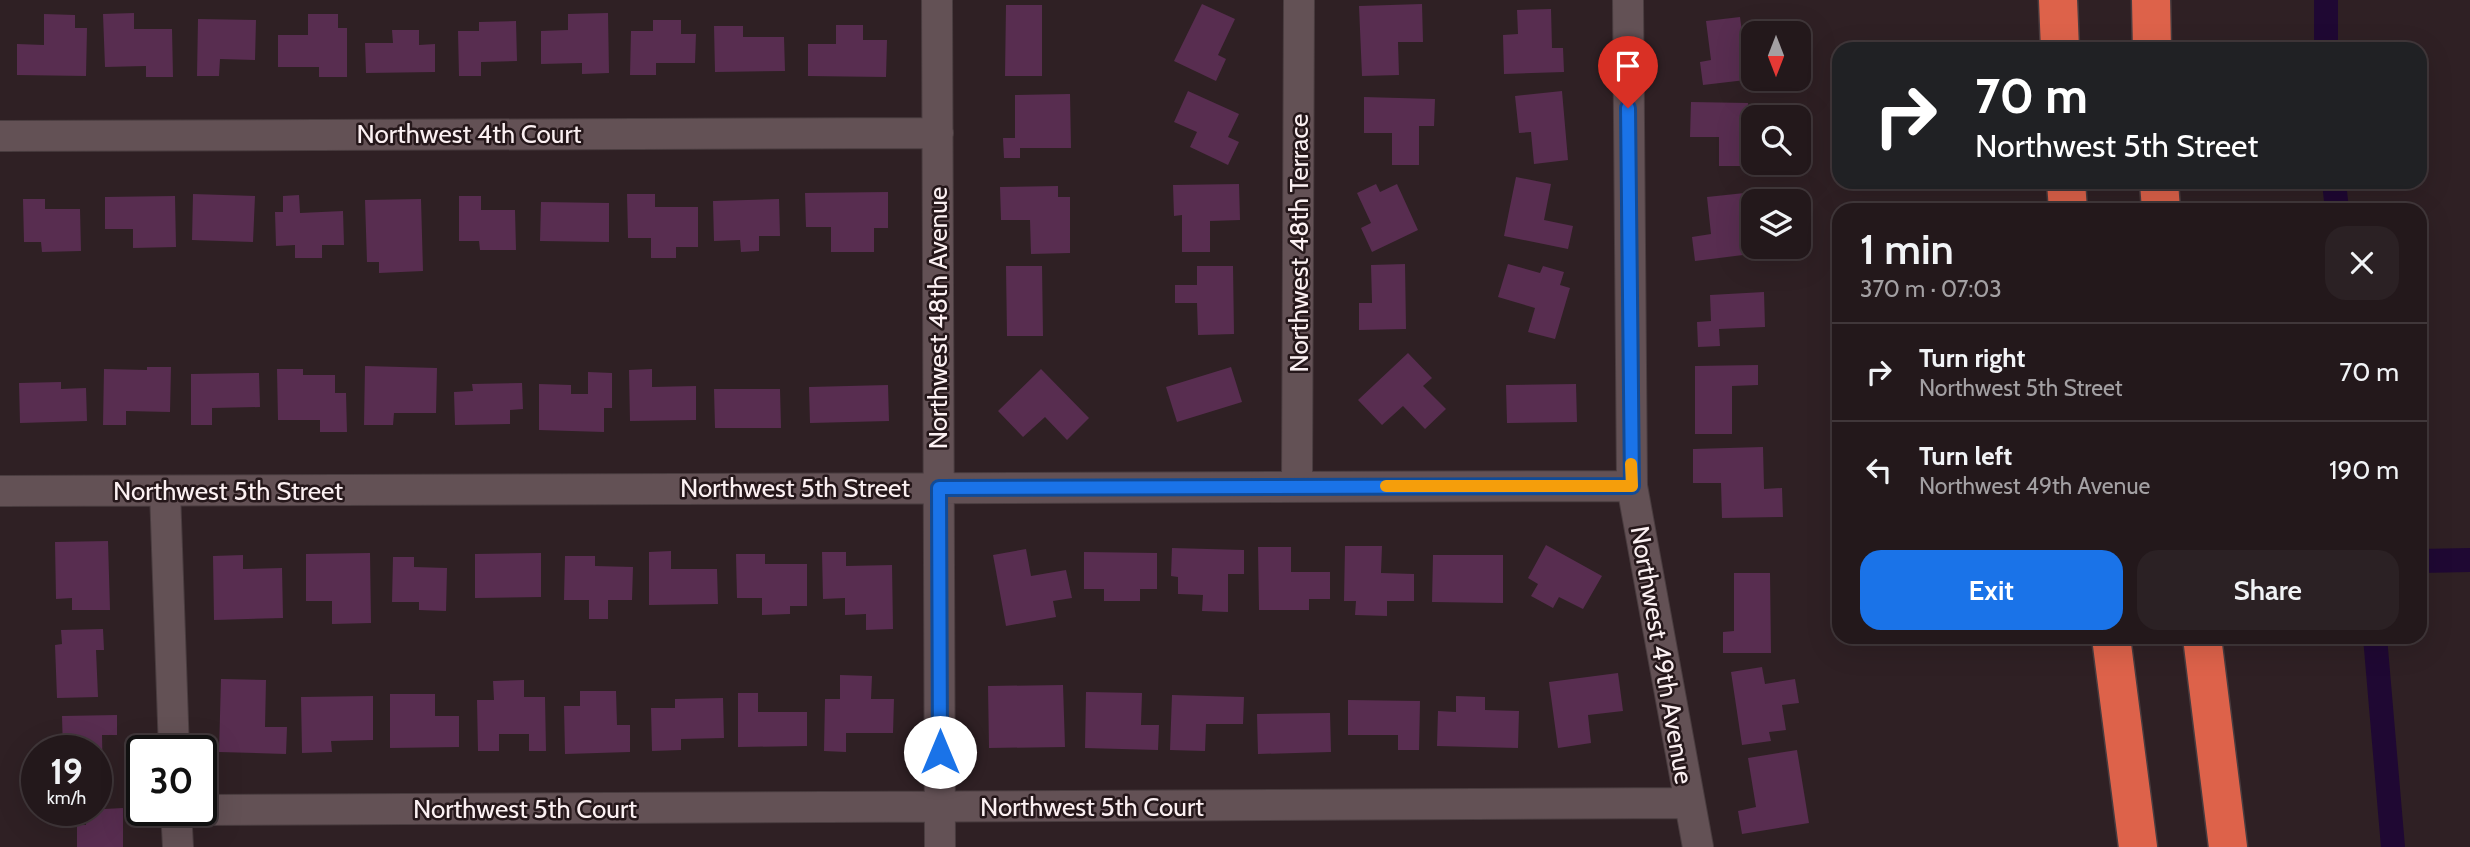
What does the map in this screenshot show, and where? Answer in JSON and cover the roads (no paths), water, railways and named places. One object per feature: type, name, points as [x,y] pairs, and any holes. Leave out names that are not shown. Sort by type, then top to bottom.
[{"type":"highway","points":[[2058,0],[2060,42]]},
{"type":"highway","points":[[2151,0],[2152,42]]},
{"type":"highway","points":[[2111,644],[2138,847]]},
{"type":"highway","points":[[2203,644],[2228,847]]},
{"type":"street","name":"Northwest 48th Avenue","points":[[937,0],[940,847]]},
{"type":"street","name":"Northwest 48th Terrace","points":[[1297,487],[1300,0]]},
{"type":"street","name":"Northwest 49th Avenue","points":[[1628,0],[1632,486],[1698,847]]},
{"type":"street","name":"Northwest 4th Court","points":[[0,136],[938,133]]},
{"type":"street","name":"Northwest 5th Street","points":[[0,491],[1632,486]]},
{"type":"street","points":[[165,491],[173,735]]},
{"type":"street","name":"Northwest 5th Court","points":[[217,810],[1689,803]]},
{"type":"street","points":[[177,826],[178,847]]},
{"type":"waterway","points":[[2326,0],[2326,42]]},
{"type":"waterway","points":[[2335,189],[2336,203]]},
{"type":"waterway","points":[[2427,561],[2470,560]]},
{"type":"waterway","points":[[2376,644],[2393,847]]}]
